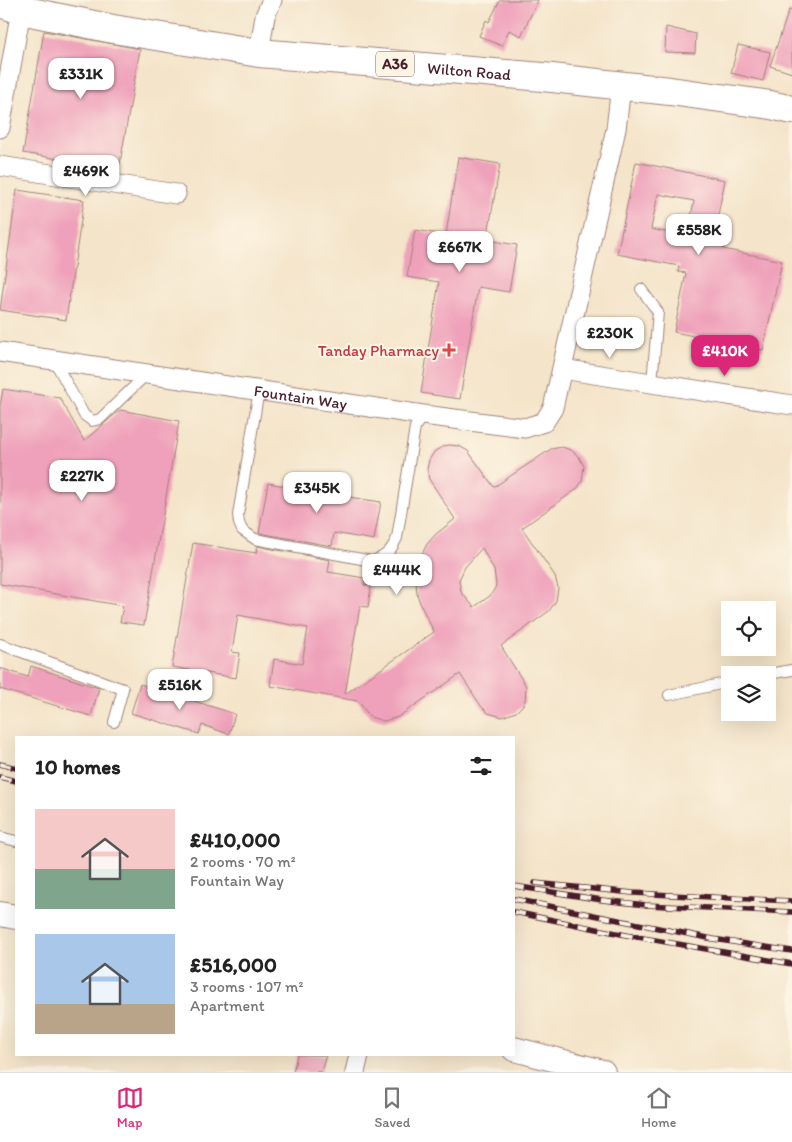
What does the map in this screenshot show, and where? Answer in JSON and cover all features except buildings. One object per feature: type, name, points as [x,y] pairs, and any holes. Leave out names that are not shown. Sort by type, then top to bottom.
[{"type":"highway","name":"Wilton Road","points":[[10,6],[113,29],[259,53],[478,70],[762,104],[792,110]]},
{"type":"street","points":[[259,53],[265,16],[272,0]]},
{"type":"street","points":[[0,128],[10,6]]},
{"type":"street","name":"Fountain Way","points":[[0,352],[423,415],[525,428],[544,422],[553,408],[562,369],[616,129],[620,86]]},
{"type":"street","points":[[0,166],[176,194]]},
{"type":"street","points":[[562,369],[792,405]]},
{"type":"street","points":[[0,914],[15,917]]},
{"type":"street","points":[[515,1049],[603,1072]]},
{"type":"street","points":[[355,1072],[360,1056]]},
{"type":"lane","points":[[641,289],[658,312],[652,383]]},
{"type":"lane","points":[[54,360],[84,415],[92,421],[100,419],[147,373]]},
{"type":"lane","points":[[259,390],[238,515],[242,530],[260,541],[372,561],[386,556],[397,538],[415,427],[423,415]]},
{"type":"lane","points":[[0,644],[123,689],[114,722]]},
{"type":"lane","points":[[776,673],[792,670]]},
{"type":"lane","points":[[669,694],[721,684]]},
{"type":"lane","points":[[0,836],[15,841]]},
{"type":"railway","points":[[0,764],[15,768]]},
{"type":"railway","points":[[0,777],[15,781]]},
{"type":"railway","points":[[535,883],[633,893],[792,901]]},
{"type":"railway","points":[[515,886],[646,905],[792,912]]},
{"type":"railway","points":[[515,899],[713,939],[792,951]]},
{"type":"railway","points":[[515,912],[626,935],[792,964]]},
{"type":"place","name":"Tanday Pharmacy","points":[[449,350]]}]
